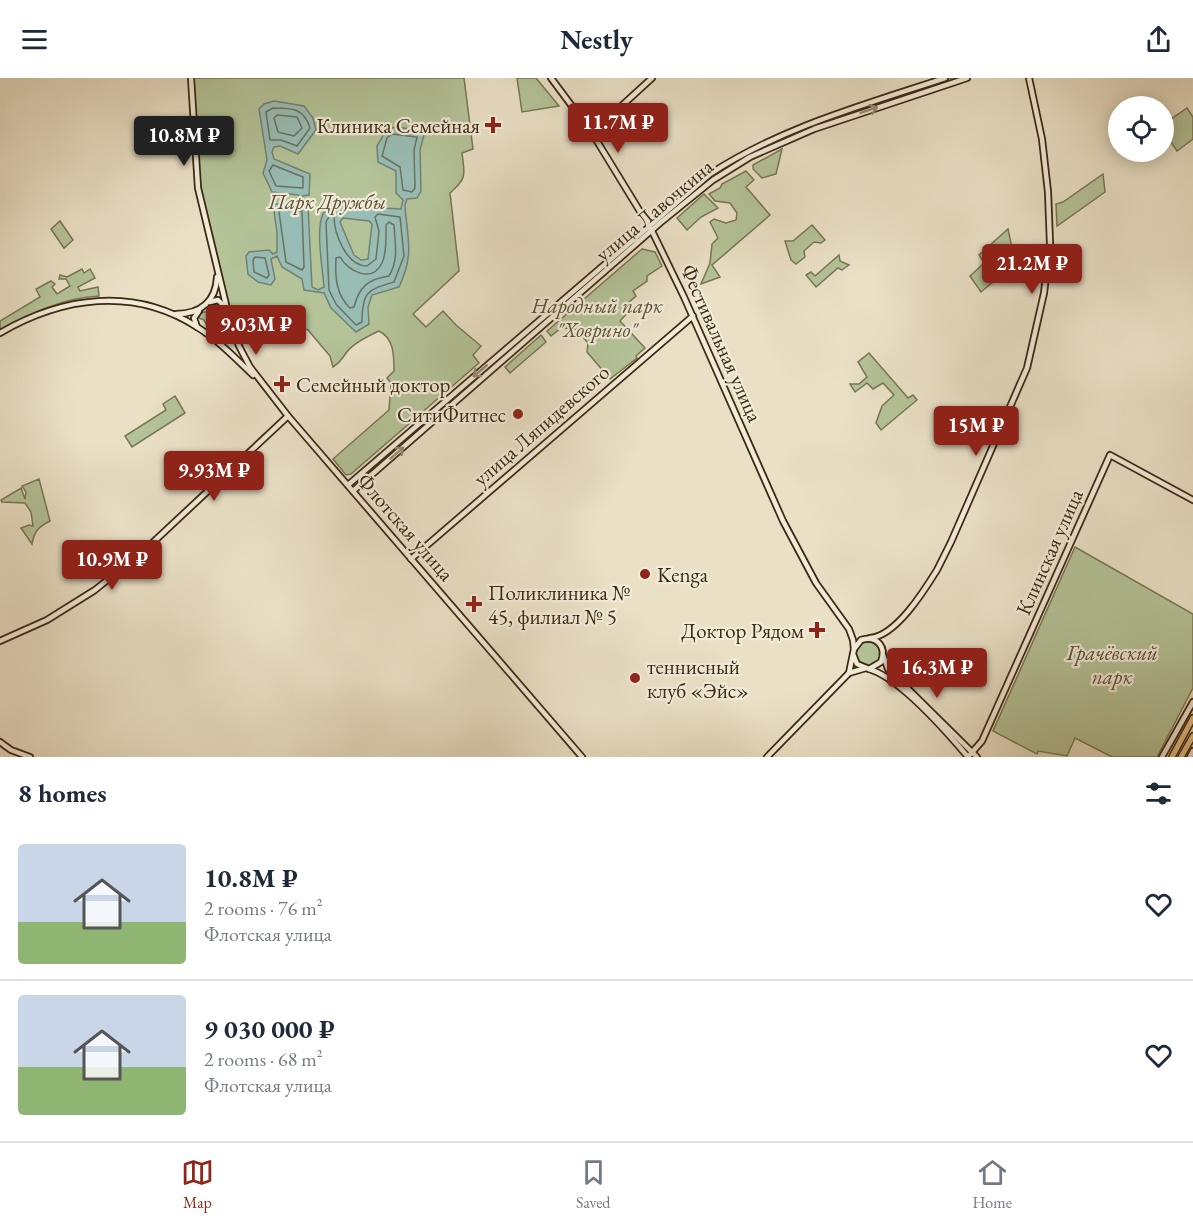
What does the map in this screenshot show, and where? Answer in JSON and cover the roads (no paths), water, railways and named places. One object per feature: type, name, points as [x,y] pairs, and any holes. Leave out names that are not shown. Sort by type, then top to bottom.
[{"type":"main road","name":"Флотская улица","points":[[191,78],[196,172],[228,313],[245,358],[259,381],[288,416],[582,757]]},
{"type":"main road","name":"Фестивальная улица","points":[[551,78],[592,133],[652,231],[693,316],[788,532],[816,582],[849,629],[854,652]]},
{"type":"main road","points":[[592,133],[652,78]]},
{"type":"main road","name":"улица Лавочкина","points":[[348,485],[699,182],[729,162],[812,123],[945,78]]},
{"type":"main road","name":"улица Лавочкина","points":[[353,491],[713,180],[775,145],[814,129],[967,78]]},
{"type":"main road","points":[[849,674],[859,642],[868,638],[880,637],[888,632],[921,594],[948,550],[1023,378],[1033,347],[1046,280],[1050,234],[1046,171],[1029,78]]},
{"type":"main road","points":[[820,120],[818,124],[822,126]]},
{"type":"main road","points":[[812,123],[816,124],[814,129]]},
{"type":"main road","points":[[197,327],[194,318],[216,291],[218,274]]},
{"type":"main road","points":[[208,303],[215,300],[221,302],[228,313]]},
{"type":"main road","points":[[0,333],[40,312],[81,302],[133,303],[174,314],[197,327],[225,348],[259,381]]},
{"type":"main road","points":[[174,314],[201,309]]},
{"type":"main road","name":"улица Ляпидевского","points":[[411,559],[693,316]]},
{"type":"main road","points":[[225,348],[235,347],[237,339]]},
{"type":"main road","points":[[0,641],[73,605],[147,548],[288,416]]},
{"type":"main road","name":"Клинская улица","points":[[968,757],[982,741],[1110,455],[1193,500]]},
{"type":"main road","name":"Фестивальная улица","points":[[849,629],[858,636],[868,638]]},
{"type":"main road","points":[[767,757],[849,674],[879,664],[888,632]]},
{"type":"main road","points":[[868,638],[877,641],[888,669],[977,757]]},
{"type":"main road","points":[[854,652],[857,664],[886,675],[968,757]]},
{"type":"main road","points":[[1162,757],[1193,702]]},
{"type":"main road","points":[[1172,757],[1193,718]]},
{"type":"main road","points":[[1181,757],[1193,736]]},
{"type":"main road","points":[[0,742],[11,750],[30,757]]},
{"type":"main road","points":[[1190,757],[1193,751]]},
{"type":"water","points":[[274,101],[304,106],[313,118],[316,130],[298,154],[280,146],[274,147],[272,152],[274,159],[310,174],[309,195],[302,196],[302,199],[308,206],[312,287],[318,290],[324,287],[320,226],[325,211],[338,206],[401,209],[403,200],[396,193],[396,171],[378,162],[377,146],[387,129],[396,127],[425,131],[420,150],[421,191],[417,198],[407,199],[405,205],[409,246],[404,275],[399,287],[372,295],[368,307],[369,324],[356,332],[331,308],[324,293],[304,290],[302,279],[282,267],[277,256],[271,259],[275,279],[271,285],[258,282],[248,274],[246,256],[249,252],[269,250],[273,254],[277,252],[273,204],[296,204],[300,199],[298,195],[272,192],[263,173],[267,160],[259,109],[264,104]],"holes":[[[343,218],[369,221],[372,224],[368,259],[361,260],[354,255],[340,222]]]},
{"type":"place","name":"Клиника Семейная","points":[[493,125]]},
{"type":"place","name":"Семейный доктор","points":[[282,384]]},
{"type":"place","name":"СитиФитнес","points":[[518,414]]},
{"type":"place","name":"Kenga","points":[[645,574]]},
{"type":"place","name":"Поликлиника № 45, филиал № 5","points":[[474,604]]},
{"type":"place","name":"Доктор Рядом","points":[[817,630]]},
{"type":"place","name":"теннисный клуб «Эйс»","points":[[635,678]]},
{"type":"park label","name":"Парк Дружбы","points":[[327,201]]},
{"type":"park label","name":"Народный парк \"Ховрино\"","points":[[597,317]]},
{"type":"park label","name":"Грачёвский парк","points":[[1112,664]]}]
